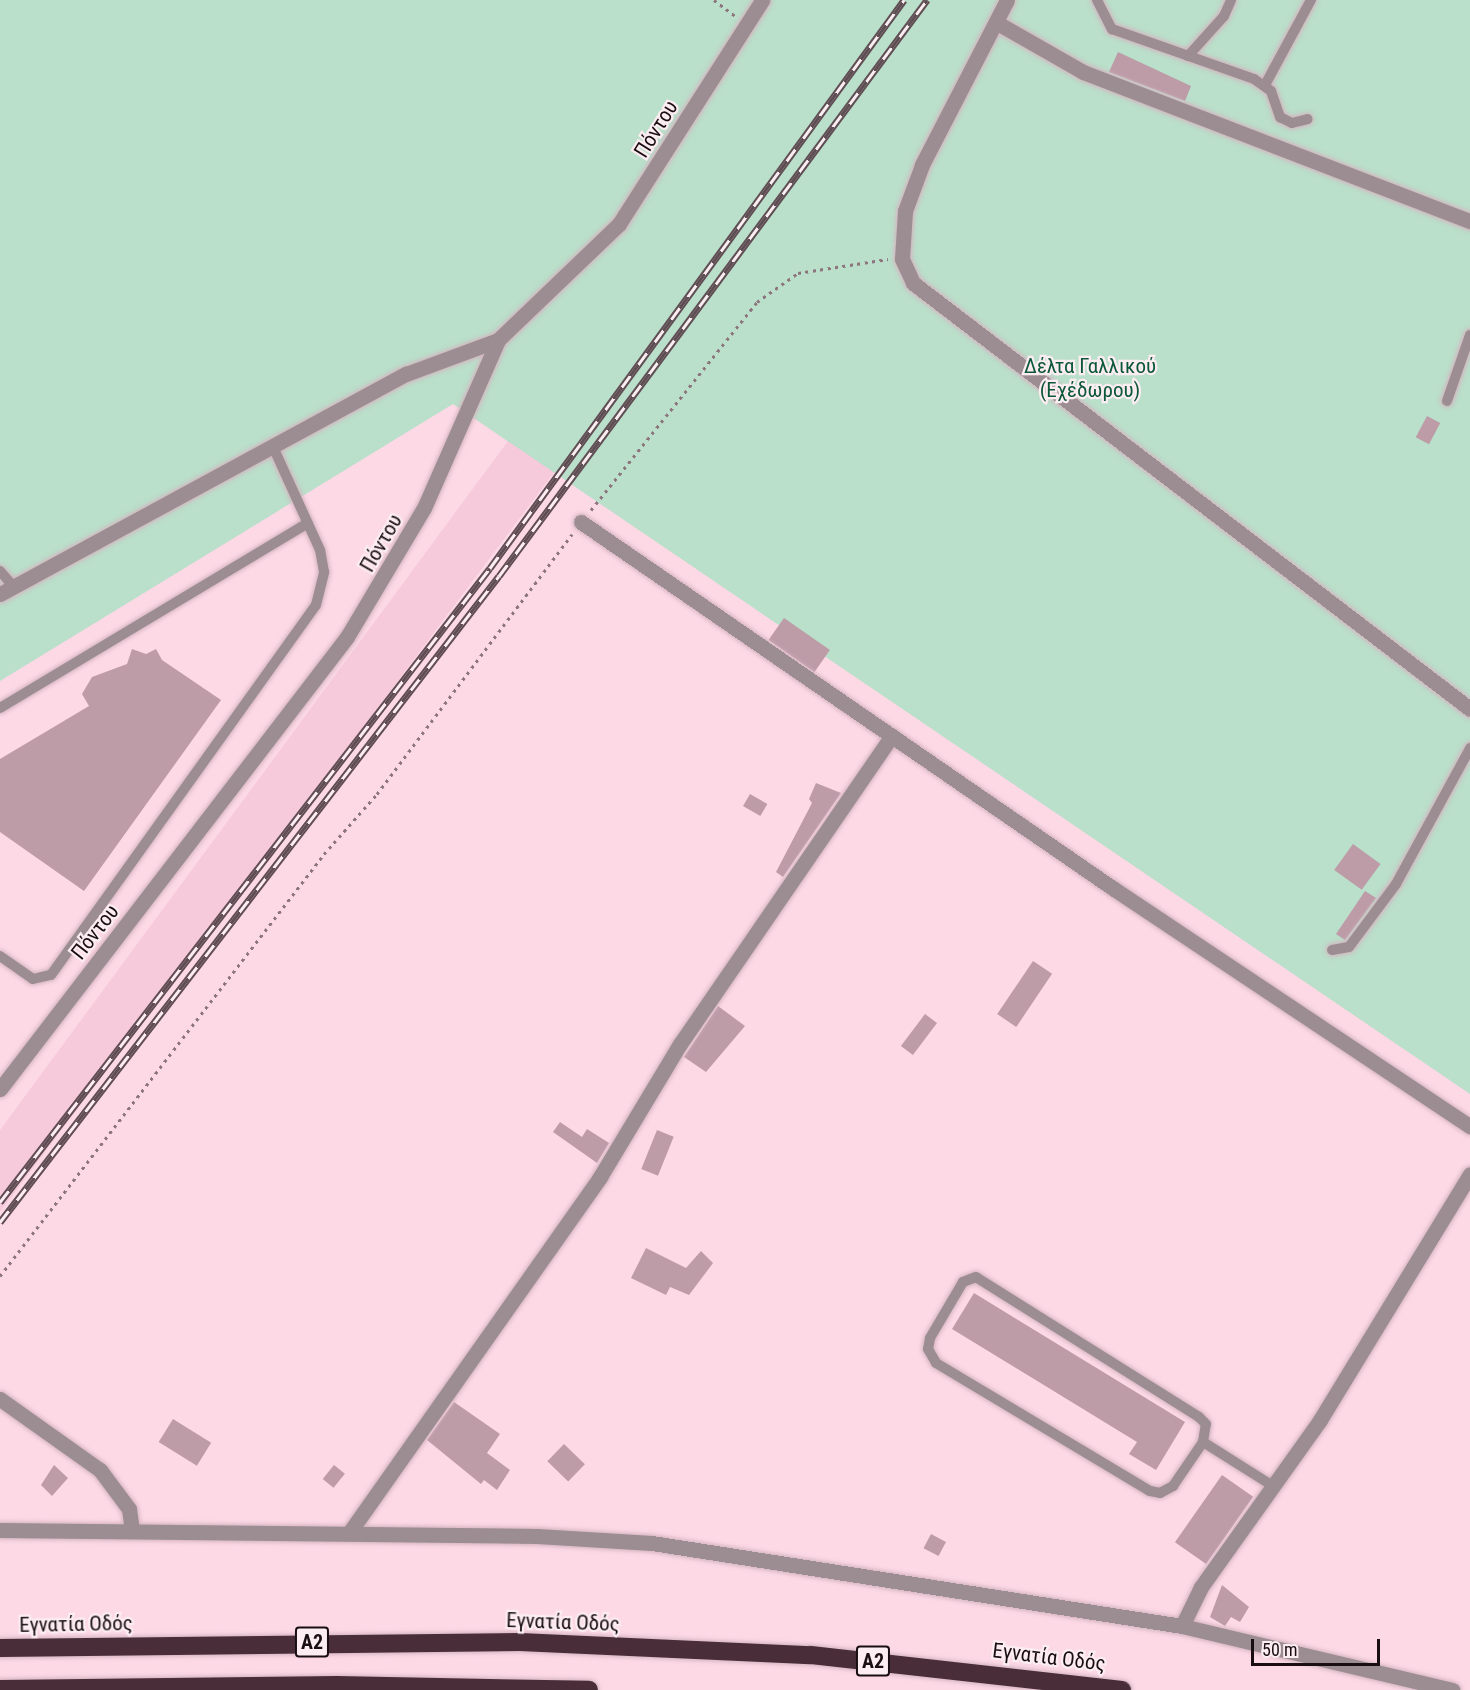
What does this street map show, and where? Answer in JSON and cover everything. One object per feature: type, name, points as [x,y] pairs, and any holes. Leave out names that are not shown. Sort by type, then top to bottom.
[{"type":"highway","name":"Εγνατία Οδός","points":[[0,1648],[520,1642],[811,1655],[1122,1690]]},
{"type":"highway","name":"Α2","points":[[0,1689],[337,1685],[589,1690]]},
{"type":"street","name":"Πόντου","points":[[0,1089],[377,591],[424,508],[498,340],[619,224],[762,0]]},
{"type":"street","points":[[1007,0],[999,24],[922,165],[905,211],[902,259],[925,297],[1470,709]]},
{"type":"street","points":[[999,24],[1083,72],[1470,221]]},
{"type":"street","points":[[7,591],[406,374],[498,340]]},
{"type":"street","points":[[581,522],[892,736],[1470,1126]]},
{"type":"street","points":[[349,1533],[600,1177],[680,1044],[892,736]]},
{"type":"street","points":[[1182,1626],[1201,1587],[1320,1420],[1470,1174]]},
{"type":"street","points":[[0,1399],[100,1470],[129,1509],[132,1531]]},
{"type":"street","points":[[0,1530],[349,1533],[652,1543],[1182,1626],[1453,1690]]},
{"type":"lane","points":[[1096,0],[1112,29],[1265,85],[1280,117],[1292,123],[1308,119]]},
{"type":"lane","points":[[1188,56],[1224,16],[1231,0]]},
{"type":"lane","points":[[1265,85],[1311,0]]},
{"type":"lane","points":[[1446,401],[1470,335]]},
{"type":"lane","points":[[0,956],[42,980],[81,936],[316,605],[324,572],[308,523],[273,447]]},
{"type":"lane","points":[[0,708],[308,523]]},
{"type":"lane","points":[[0,572],[7,591]]},
{"type":"lane","points":[[1332,950],[1349,947],[1396,884],[1470,748]]},
{"type":"lane","points":[[976,1277],[1199,1417],[1206,1424],[1203,1442],[1173,1486],[1160,1493],[1150,1491],[936,1363],[928,1349],[930,1338],[963,1282],[976,1277]]},
{"type":"lane","points":[[1203,1442],[1273,1485]]},
{"type":"path","points":[[714,0],[746,24]]},
{"type":"path","points":[[0,1276],[324,854],[377,794],[581,522],[757,302],[798,273],[861,259],[902,259]]},
{"type":"shaded area","points":[[833,0],[908,0],[0,1212],[0,1130]]},
{"type":"green space","name":"Δέλτα Γαλλικού (Εχέδωρου)","points":[[0,0],[1470,0],[1470,1094],[453,404],[0,681]]},
{"type":"building","points":[[1118,52],[1191,86],[1185,101],[1109,72]]},
{"type":"building","points":[[1427,416],[1440,423],[1429,444],[1416,437]]},
{"type":"building","points":[[784,618],[830,650],[814,672],[769,640]]},
{"type":"building","points":[[132,649],[146,654],[156,649],[162,660],[221,700],[84,891],[0,832],[0,759],[89,706],[82,694],[92,677],[127,664]]},
{"type":"building","points":[[816,783],[841,793],[783,877],[776,872],[812,803],[809,799]]},
{"type":"building","points":[[750,794],[767,804],[760,816],[743,806]]},
{"type":"building","points":[[1353,844],[1381,864],[1362,890],[1334,870]]},
{"type":"building","points":[[1365,891],[1376,898],[1345,940],[1336,934]]},
{"type":"building","points":[[1033,961],[1052,974],[1016,1027],[997,1014]]},
{"type":"building","points":[[718,1006],[745,1026],[706,1072],[684,1057]]},
{"type":"building","points":[[925,1014],[937,1023],[913,1055],[901,1046]]},
{"type":"building","points":[[560,1122],[582,1137],[587,1129],[609,1143],[597,1163],[553,1132]]},
{"type":"building","points":[[657,1130],[674,1137],[658,1176],[641,1169]]},
{"type":"building","points":[[646,1248],[686,1268],[701,1251],[713,1263],[689,1295],[670,1287],[666,1295],[631,1278]]},
{"type":"building","points":[[974,1293],[1185,1422],[1156,1470],[1129,1454],[1137,1442],[952,1329]]},
{"type":"building","points":[[454,1402],[500,1434],[487,1453],[510,1470],[497,1490],[484,1480],[481,1484],[427,1440]]},
{"type":"building","points":[[173,1419],[211,1443],[197,1466],[159,1442]]},
{"type":"building","points":[[564,1444],[585,1464],[568,1481],[547,1461]]},
{"type":"building","points":[[54,1465],[68,1478],[52,1496],[41,1485]]},
{"type":"building","points":[[334,1465],[345,1474],[334,1488],[323,1479]]},
{"type":"building","points":[[1222,1475],[1253,1497],[1206,1564],[1175,1542]]},
{"type":"building","points":[[931,1534],[946,1542],[938,1556],[923,1548]]},
{"type":"building","points":[[1222,1585],[1249,1607],[1240,1622],[1231,1617],[1225,1626],[1210,1617]]},
{"type":"railway","points":[[0,1202],[490,568],[904,0]]},
{"type":"railway","points":[[0,1222],[499,576],[927,0]]}]
